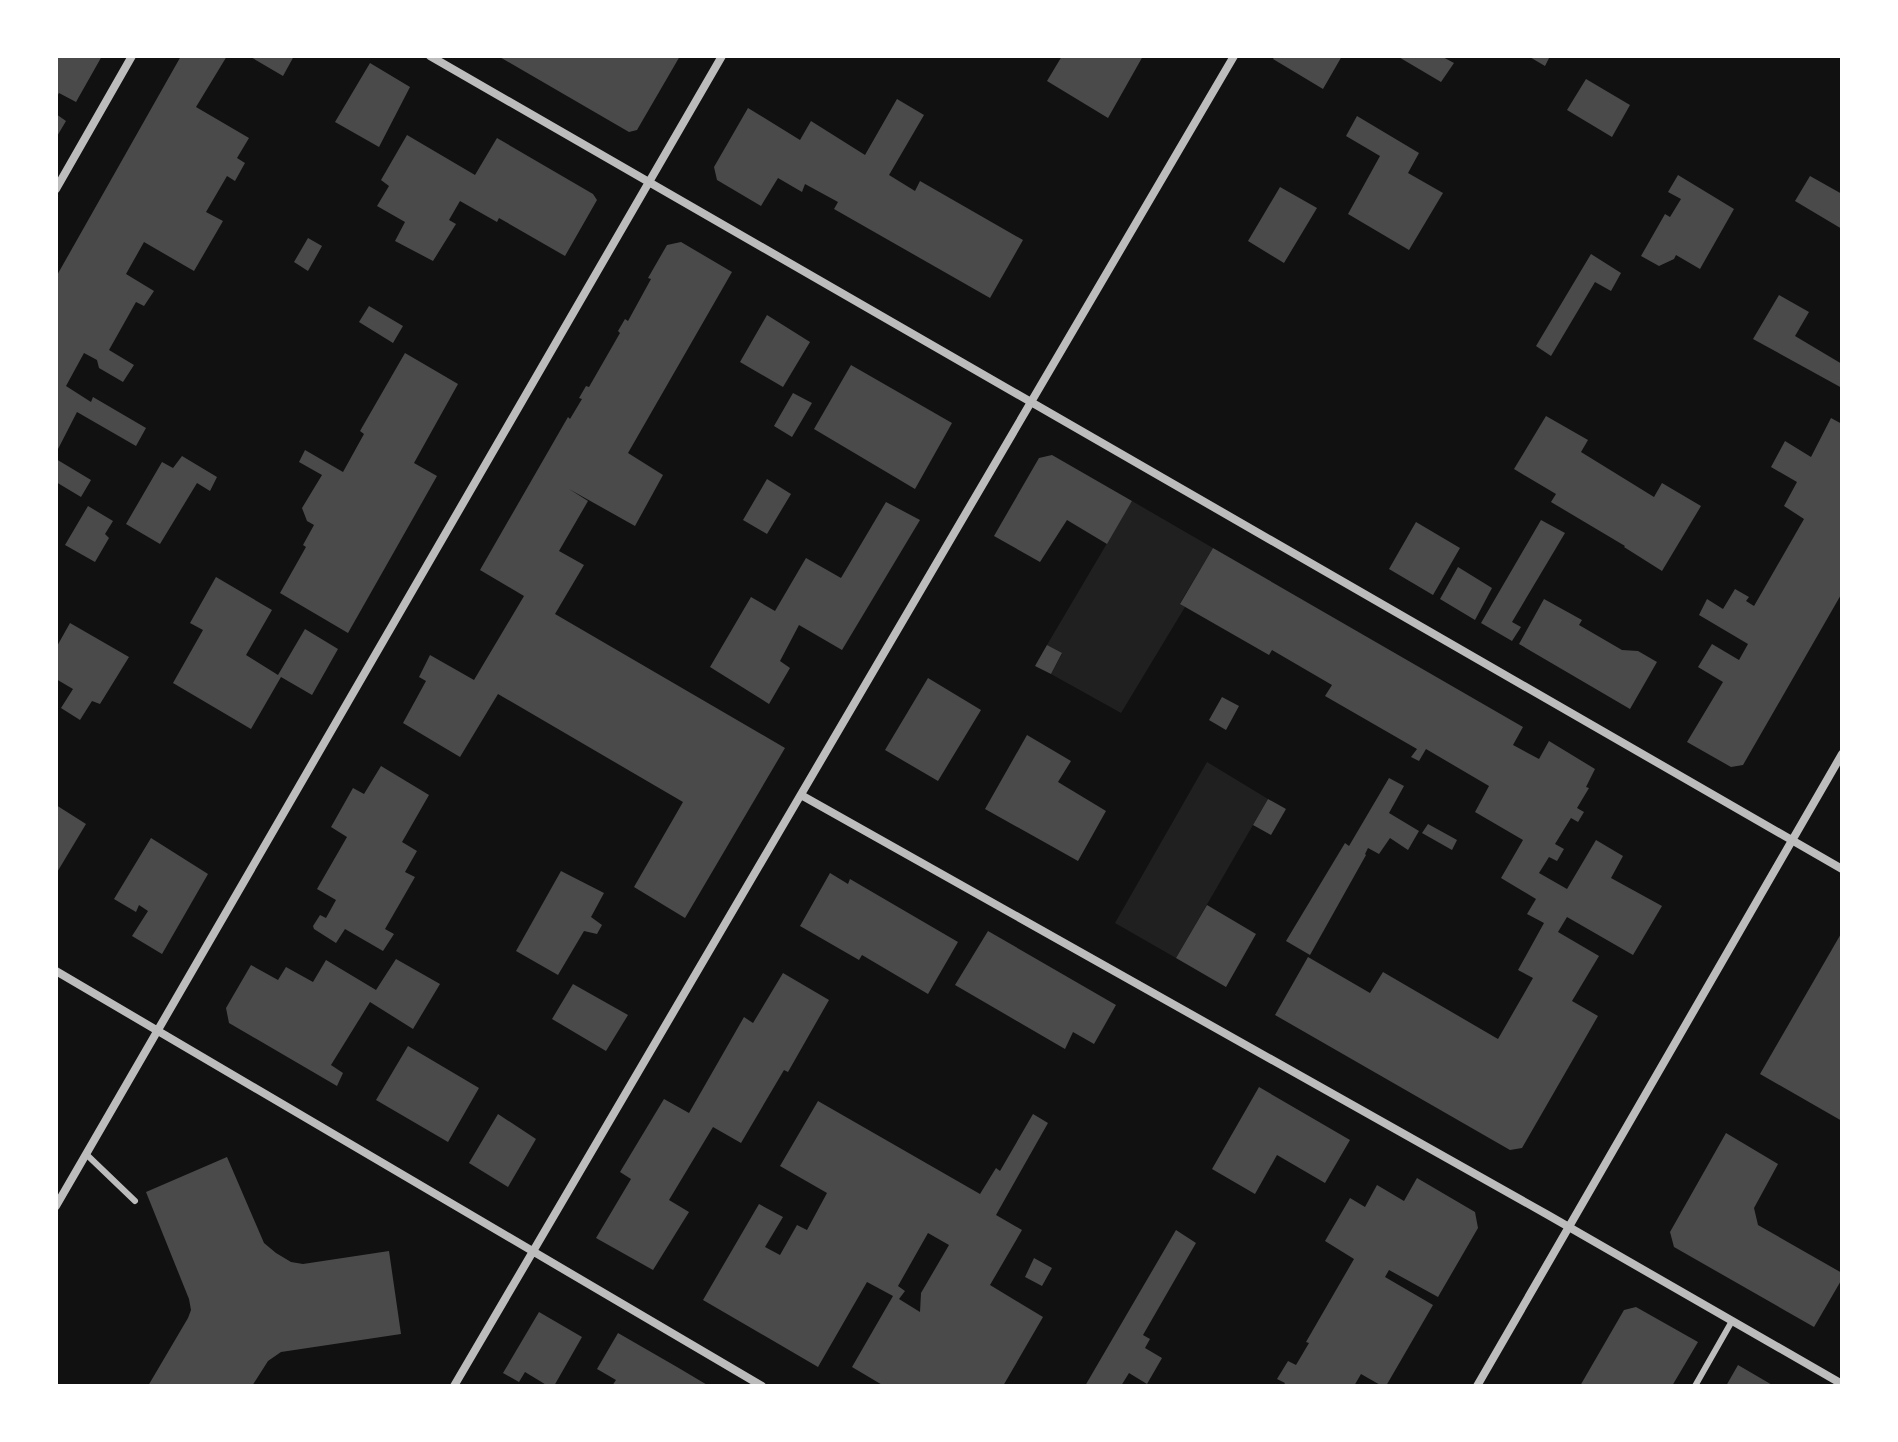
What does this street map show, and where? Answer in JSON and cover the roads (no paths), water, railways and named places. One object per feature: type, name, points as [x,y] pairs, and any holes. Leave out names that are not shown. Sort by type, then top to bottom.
[{"type":"street","points":[[56,189],[132,56]]},
{"type":"street","points":[[430,56],[1842,869]]},
{"type":"street","points":[[56,1206],[722,56]]},
{"type":"street","points":[[454,1386],[1234,56]]},
{"type":"street","points":[[1477,1386],[1842,754]]},
{"type":"street","points":[[801,795],[1842,1384]]},
{"type":"street","points":[[56,971],[762,1386]]},
{"type":"lane","points":[[86,1154],[135,1201]]},
{"type":"lane","points":[[1695,1386],[1732,1321]]}]
